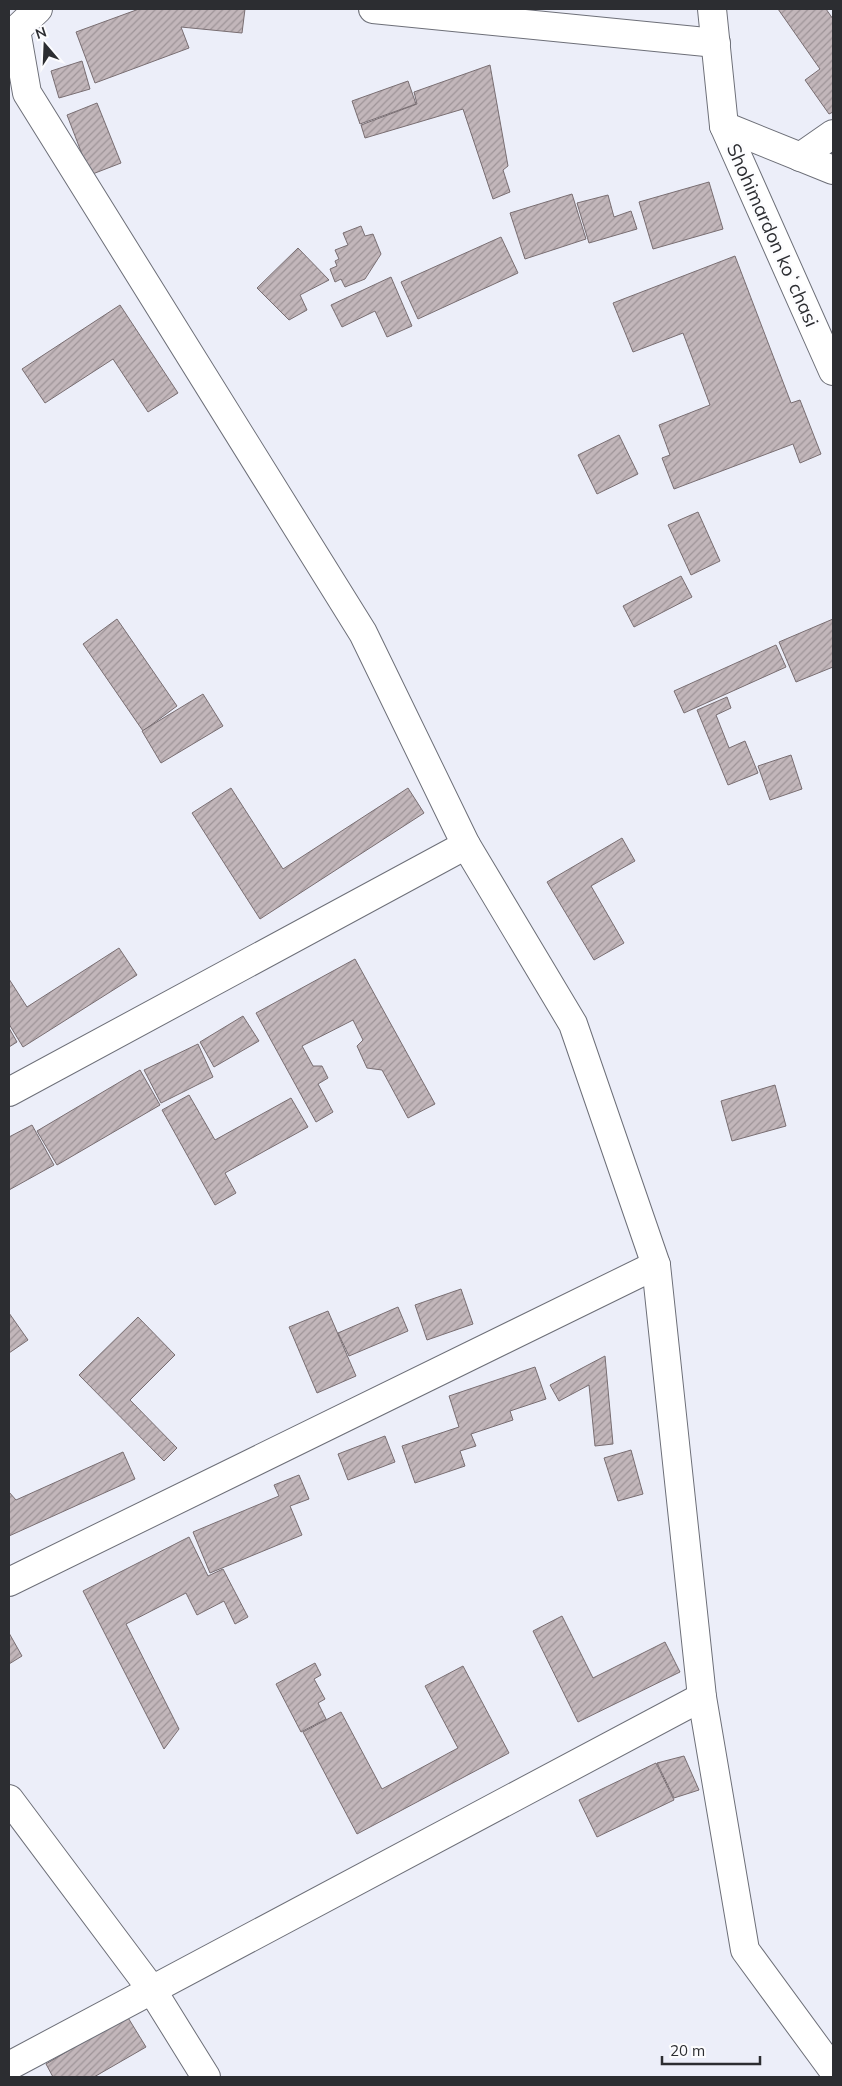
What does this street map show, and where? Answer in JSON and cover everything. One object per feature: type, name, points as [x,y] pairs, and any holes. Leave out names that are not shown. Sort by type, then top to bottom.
[{"type":"street","points":[[38,9],[16,30],[27,93],[362,633],[466,845],[573,1024],[656,1265],[702,1697],[745,1950],[833,2070]]},
{"type":"street","points":[[373,9],[716,42]]},
{"type":"street","name":"Shohimardon koʻchasi","points":[[712,9],[724,126],[833,371]]},
{"type":"street","points":[[724,126],[833,170]]},
{"type":"street","points":[[800,157],[833,134]]},
{"type":"street","points":[[9,1092],[466,845]]},
{"type":"street","points":[[9,1582],[656,1265]]},
{"type":"street","points":[[9,2066],[702,1697]]},
{"type":"street","points":[[9,1800],[152,1990],[206,2077]]},
{"type":"building","points":[[139,9],[245,9],[242,33],[181,27],[189,48],[95,83],[76,32]]},
{"type":"building","points":[[778,9],[826,9],[833,19],[833,112],[829,114],[805,80],[820,69]]},
{"type":"building","points":[[82,61],[90,89],[59,98],[51,71]]},
{"type":"building","points":[[490,65],[508,166],[503,170],[510,192],[493,199],[463,109],[365,138],[361,125],[417,104],[414,92]]},
{"type":"building","points":[[408,81],[416,104],[360,124],[352,101]]},
{"type":"building","points":[[97,103],[121,163],[90,175],[67,115]]},
{"type":"building","points":[[709,182],[723,229],[653,249],[639,202]]},
{"type":"building","points":[[572,194],[586,239],[525,259],[510,213]]},
{"type":"building","points":[[608,195],[614,217],[631,211],[637,229],[589,243],[577,203]]},
{"type":"building","points":[[361,226],[365,236],[373,234],[381,254],[365,279],[345,287],[341,279],[335,282],[330,269],[337,266],[335,261],[339,259],[335,250],[348,245],[343,233]]},
{"type":"building","points":[[501,237],[518,273],[418,319],[401,282]]},
{"type":"building","points":[[298,248],[329,280],[300,295],[307,310],[289,320],[257,288]]},
{"type":"building","points":[[735,256],[791,403],[800,400],[821,454],[800,463],[793,444],[674,489],[662,458],[670,455],[659,425],[710,405],[683,333],[633,352],[613,303]]},
{"type":"building","points":[[391,277],[412,326],[387,337],[375,311],[342,327],[331,305]]},
{"type":"building","points":[[120,305],[178,393],[148,412],[113,359],[45,403],[22,369]]},
{"type":"building","points":[[619,435],[638,474],[597,494],[578,455]]},
{"type":"building","points":[[698,512],[720,561],[691,575],[668,525]]},
{"type":"building","points":[[681,576],[692,597],[634,627],[623,606]]},
{"type":"building","points":[[117,619],[177,706],[143,731],[83,644]]},
{"type":"building","points":[[833,619],[833,667],[796,682],[779,642]]},
{"type":"building","points":[[776,645],[786,667],[684,713],[674,691]]},
{"type":"building","points":[[203,694],[223,726],[161,763],[142,731]]},
{"type":"building","points":[[727,697],[731,708],[716,715],[729,748],[745,741],[758,773],[728,785],[697,710]]},
{"type":"building","points":[[791,755],[802,789],[770,800],[758,766]]},
{"type":"building","points":[[231,788],[283,869],[408,788],[424,813],[260,919],[192,813]]},
{"type":"building","points":[[622,838],[635,861],[591,886],[624,943],[594,960],[547,882]]},
{"type":"building","points":[[119,948],[137,975],[23,1047],[9,1024],[9,979],[27,1007]]},
{"type":"building","points":[[355,959],[435,1104],[408,1118],[382,1070],[367,1068],[357,1046],[363,1040],[353,1020],[302,1046],[313,1066],[322,1066],[328,1078],[318,1084],[333,1112],[316,1122],[256,1013]]},
{"type":"building","points":[[243,1016],[259,1041],[214,1067],[200,1042]]},
{"type":"building","points":[[9,1028],[17,1042],[9,1047]]},
{"type":"building","points":[[198,1044],[213,1077],[161,1103],[144,1070]]},
{"type":"building","points":[[140,1070],[160,1105],[57,1165],[37,1131]]},
{"type":"building","points":[[775,1085],[786,1126],[732,1141],[721,1101]]},
{"type":"building","points":[[189,1095],[215,1140],[291,1098],[308,1127],[225,1173],[236,1193],[215,1205],[162,1110]]},
{"type":"building","points":[[32,1125],[54,1165],[9,1190],[9,1137]]},
{"type":"building","points":[[461,1289],[473,1324],[427,1340],[415,1305]]},
{"type":"building","points":[[398,1307],[408,1331],[349,1356],[338,1333]]},
{"type":"building","points":[[328,1311],[356,1376],[317,1393],[289,1327]]},
{"type":"building","points":[[9,1313],[28,1340],[9,1353]]},
{"type":"building","points":[[138,1317],[175,1355],[130,1400],[177,1448],[164,1461],[79,1375]]},
{"type":"building","points":[[605,1356],[613,1444],[595,1446],[589,1385],[559,1401],[550,1385]]},
{"type":"building","points":[[535,1367],[546,1399],[510,1411],[513,1420],[471,1434],[476,1446],[460,1451],[465,1466],[415,1483],[402,1446],[459,1427],[449,1396]]},
{"type":"building","points":[[385,1436],[395,1462],[348,1480],[338,1454]]},
{"type":"building","points":[[631,1450],[643,1494],[618,1501],[604,1458]]},
{"type":"building","points":[[123,1452],[135,1479],[9,1536],[9,1492],[16,1500]]},
{"type":"building","points":[[299,1475],[309,1499],[290,1506],[302,1535],[210,1573],[193,1532],[279,1496],[274,1485]]},
{"type":"building","points":[[189,1537],[208,1576],[223,1569],[248,1617],[235,1624],[224,1601],[197,1615],[186,1593],[126,1624],[179,1729],[164,1749],[83,1591]]},
{"type":"building","points":[[562,1616],[593,1678],[665,1642],[680,1672],[578,1722],[533,1631]]},
{"type":"building","points":[[9,1633],[22,1656],[9,1664]]},
{"type":"building","points":[[315,1663],[321,1675],[314,1679],[325,1699],[318,1703],[326,1719],[301,1732],[276,1684]]},
{"type":"building","points":[[463,1666],[509,1753],[357,1834],[303,1732],[341,1712],[382,1789],[458,1748],[425,1686]]},
{"type":"building","points":[[684,1756],[699,1790],[674,1798],[657,1763]]},
{"type":"building","points":[[656,1763],[674,1800],[597,1837],[579,1800]]},
{"type":"building","points":[[127,2016],[146,2047],[94,2077],[53,2077],[46,2064]]}]
